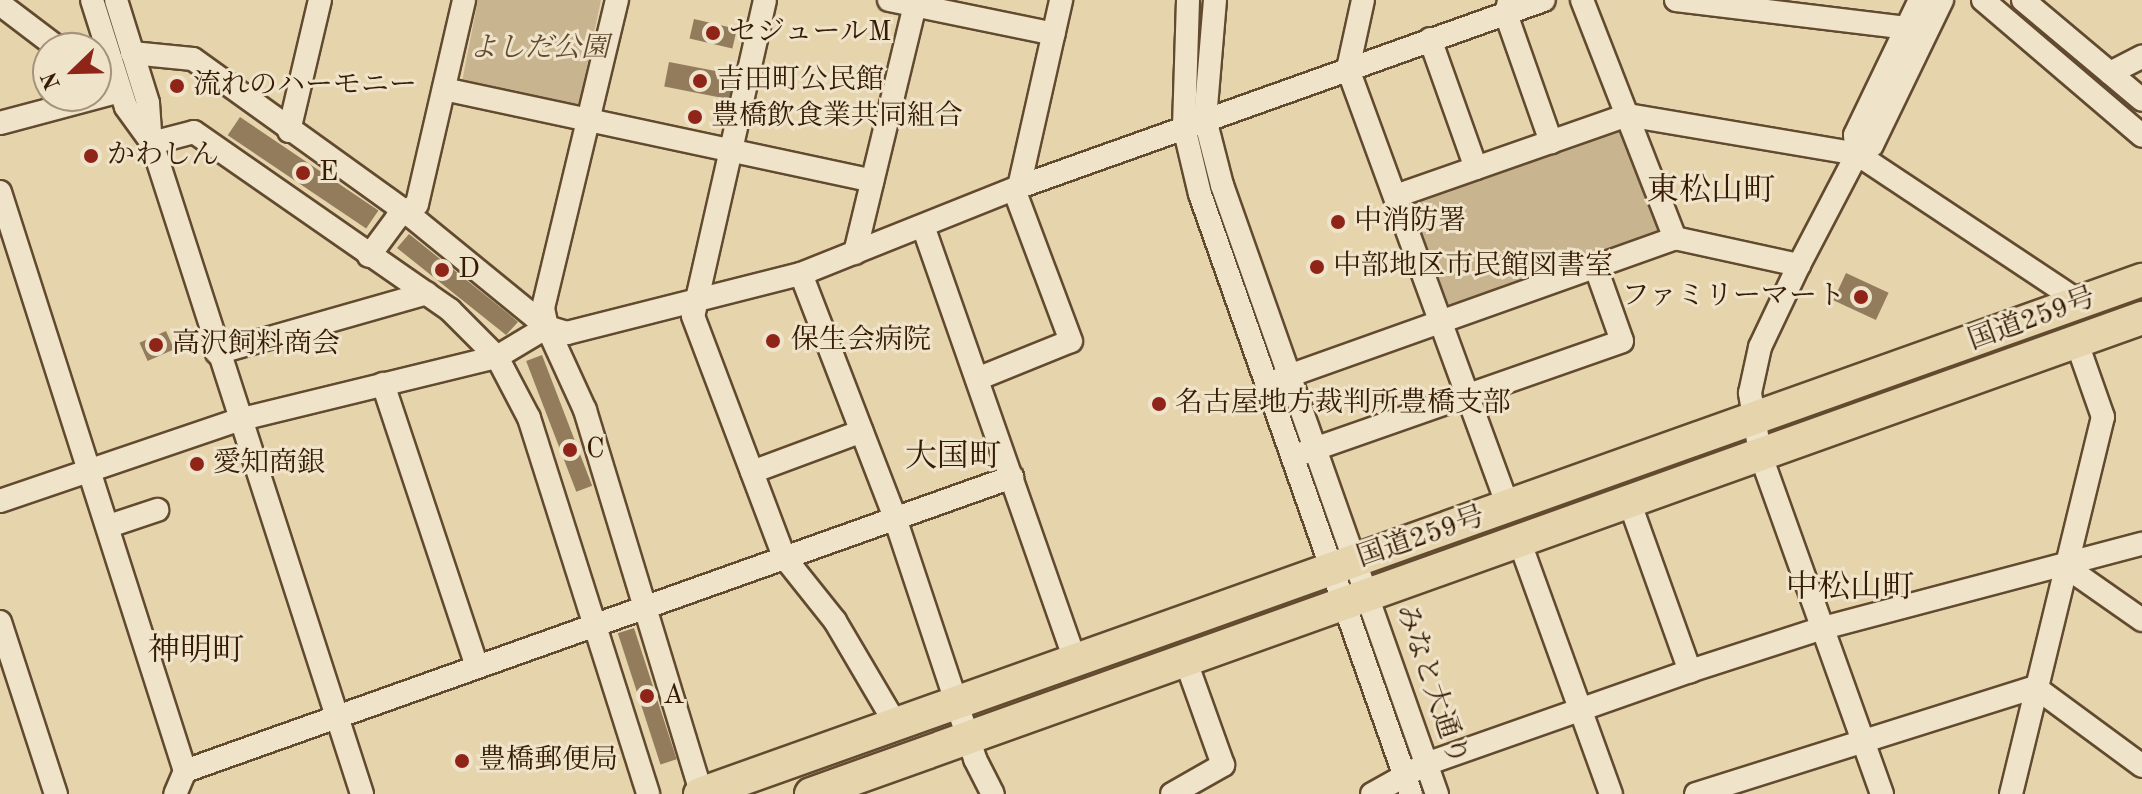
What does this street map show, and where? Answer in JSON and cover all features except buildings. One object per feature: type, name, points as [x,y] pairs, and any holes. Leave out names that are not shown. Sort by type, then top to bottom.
[{"type":"highway","name":"国道259号","points":[[701,794],[2142,280]]},
{"type":"highway","name":"国道259号","points":[[811,794],[2142,318]]},
{"type":"street","points":[[92,0],[120,91],[152,143]]},
{"type":"street","points":[[116,0],[132,53],[152,143],[217,353],[362,794]]},
{"type":"street","points":[[289,131],[320,0]]},
{"type":"street","points":[[369,256],[406,212],[417,204],[464,0]]},
{"type":"street","points":[[617,0],[543,308],[547,327],[585,410],[701,794]]},
{"type":"street","points":[[765,0],[693,316],[784,557],[835,621],[895,723]]},
{"type":"street","points":[[889,0],[1054,34]]},
{"type":"street","points":[[977,379],[1071,341],[1017,188],[1061,0]]},
{"type":"street","points":[[1188,0],[1194,123],[1221,256],[1291,457],[1343,565]]},
{"type":"street","points":[[1215,0],[1194,123],[1244,247],[1317,449],[1343,565],[1355,600]]},
{"type":"street","points":[[1363,0],[1348,69],[1508,507]]},
{"type":"street","points":[[132,53],[193,59],[289,131],[406,212],[547,327],[567,333],[801,274],[1017,188],[1430,39],[1508,7],[1544,0]]},
{"type":"street","points":[[1582,0],[1675,238]]},
{"type":"street","points":[[1676,0],[1906,28]]},
{"type":"street","points":[[1857,154],[1855,135],[1920,0]]},
{"type":"street","points":[[1882,794],[1760,453],[1752,420],[1756,359],[1799,265],[1857,154],[1872,145],[1942,0]]},
{"type":"street","points":[[1983,0],[2142,136]]},
{"type":"street","points":[[2023,0],[2142,100]]},
{"type":"street","points":[[855,253],[915,3]]},
{"type":"street","points":[[0,4],[37,32]]},
{"type":"street","points":[[1508,7],[1551,142]]},
{"type":"street","points":[[1430,39],[1476,168]]},
{"type":"street","points":[[2110,73],[2142,57]]},
{"type":"street","points":[[444,89],[731,154],[872,181]]},
{"type":"street","points":[[112,93],[120,91]]},
{"type":"street","points":[[0,123],[39,112]]},
{"type":"street","points":[[1396,196],[1627,115],[1857,154],[2080,302]]},
{"type":"street","points":[[152,143],[194,132],[369,256],[427,293],[497,357],[529,418],[648,794]]},
{"type":"street","points":[[0,192],[92,471],[185,771],[175,794]]},
{"type":"street","points":[[923,226],[1075,660]]},
{"type":"street","points":[[1266,384],[1675,238],[1799,265]]},
{"type":"street","points":[[1221,256],[1244,247]]},
{"type":"street","points":[[1291,457],[1622,341],[1596,268]]},
{"type":"street","points":[[801,274],[895,518],[967,738],[993,794]]},
{"type":"street","points":[[217,353],[427,293]]},
{"type":"street","points":[[0,501],[238,420],[497,357],[547,327]]},
{"type":"street","points":[[2011,794],[2103,417],[2077,343]]},
{"type":"street","points":[[383,384],[477,666]]},
{"type":"street","points":[[752,472],[862,431]]},
{"type":"street","points":[[185,771],[1012,477]]},
{"type":"street","points":[[1629,501],[1690,671]]},
{"type":"street","points":[[109,526],[157,510]]},
{"type":"street","points":[[1519,540],[1611,794]]},
{"type":"street","points":[[1372,794],[1408,785],[1426,764],[1690,671],[1823,628],[2142,544]]},
{"type":"street","points":[[2065,566],[2142,620]]},
{"type":"street","name":"みなと大通り","points":[[1355,600],[1437,794]]},
{"type":"street","name":"みなと大通り","points":[[1355,600],[1408,785]]},
{"type":"street","points":[[0,622],[56,794]]},
{"type":"street","points":[[1172,794],[1223,765],[1185,659]]},
{"type":"street","points":[[1696,794],[2035,687]]},
{"type":"street","points":[[2035,687],[2142,766]]},
{"type":"green space","name":"よしだ公園","points":[[478,0],[601,0],[578,109],[462,82]]},
{"type":"green space","points":[[1616,126],[1624,131],[1663,232],[1447,310],[1411,198]]},
{"type":"place","name":"セジュールM","points":[[713,33]]},
{"type":"place","name":"吉田町公民館","points":[[700,81]]},
{"type":"place","name":"流れのハーモニー","points":[[177,86]]},
{"type":"place","name":"豊橋飲食業共同組合","points":[[695,117]]},
{"type":"place","name":"かわしん","points":[[91,156]]},
{"type":"place","name":"E","points":[[303,173]]},
{"type":"place","name":"中消防署","points":[[1338,222]]},
{"type":"place","name":"中部地区市民館図書室","points":[[1317,267]]},
{"type":"place","name":"D","points":[[442,270]]},
{"type":"place","name":"ファミリーマート","points":[[1861,297]]},
{"type":"place","name":"保生会病院","points":[[773,341]]},
{"type":"place","name":"高沢飼料商会","points":[[156,345]]},
{"type":"place","name":"名古屋地方裁判所豊橋支部","points":[[1159,404]]},
{"type":"place","name":"C","points":[[570,450]]},
{"type":"place","name":"愛知商銀","points":[[197,464]]},
{"type":"place","name":"A","points":[[647,696]]},
{"type":"place","name":"豊橋郵便局","points":[[462,761]]},
{"type":"district","name":"東松山町","points":[[1711,192]]},
{"type":"district","name":"大国町","points":[[953,458]]},
{"type":"district","name":"中松山町","points":[[1850,589]]},
{"type":"district","name":"神明町","points":[[196,652]]}]
